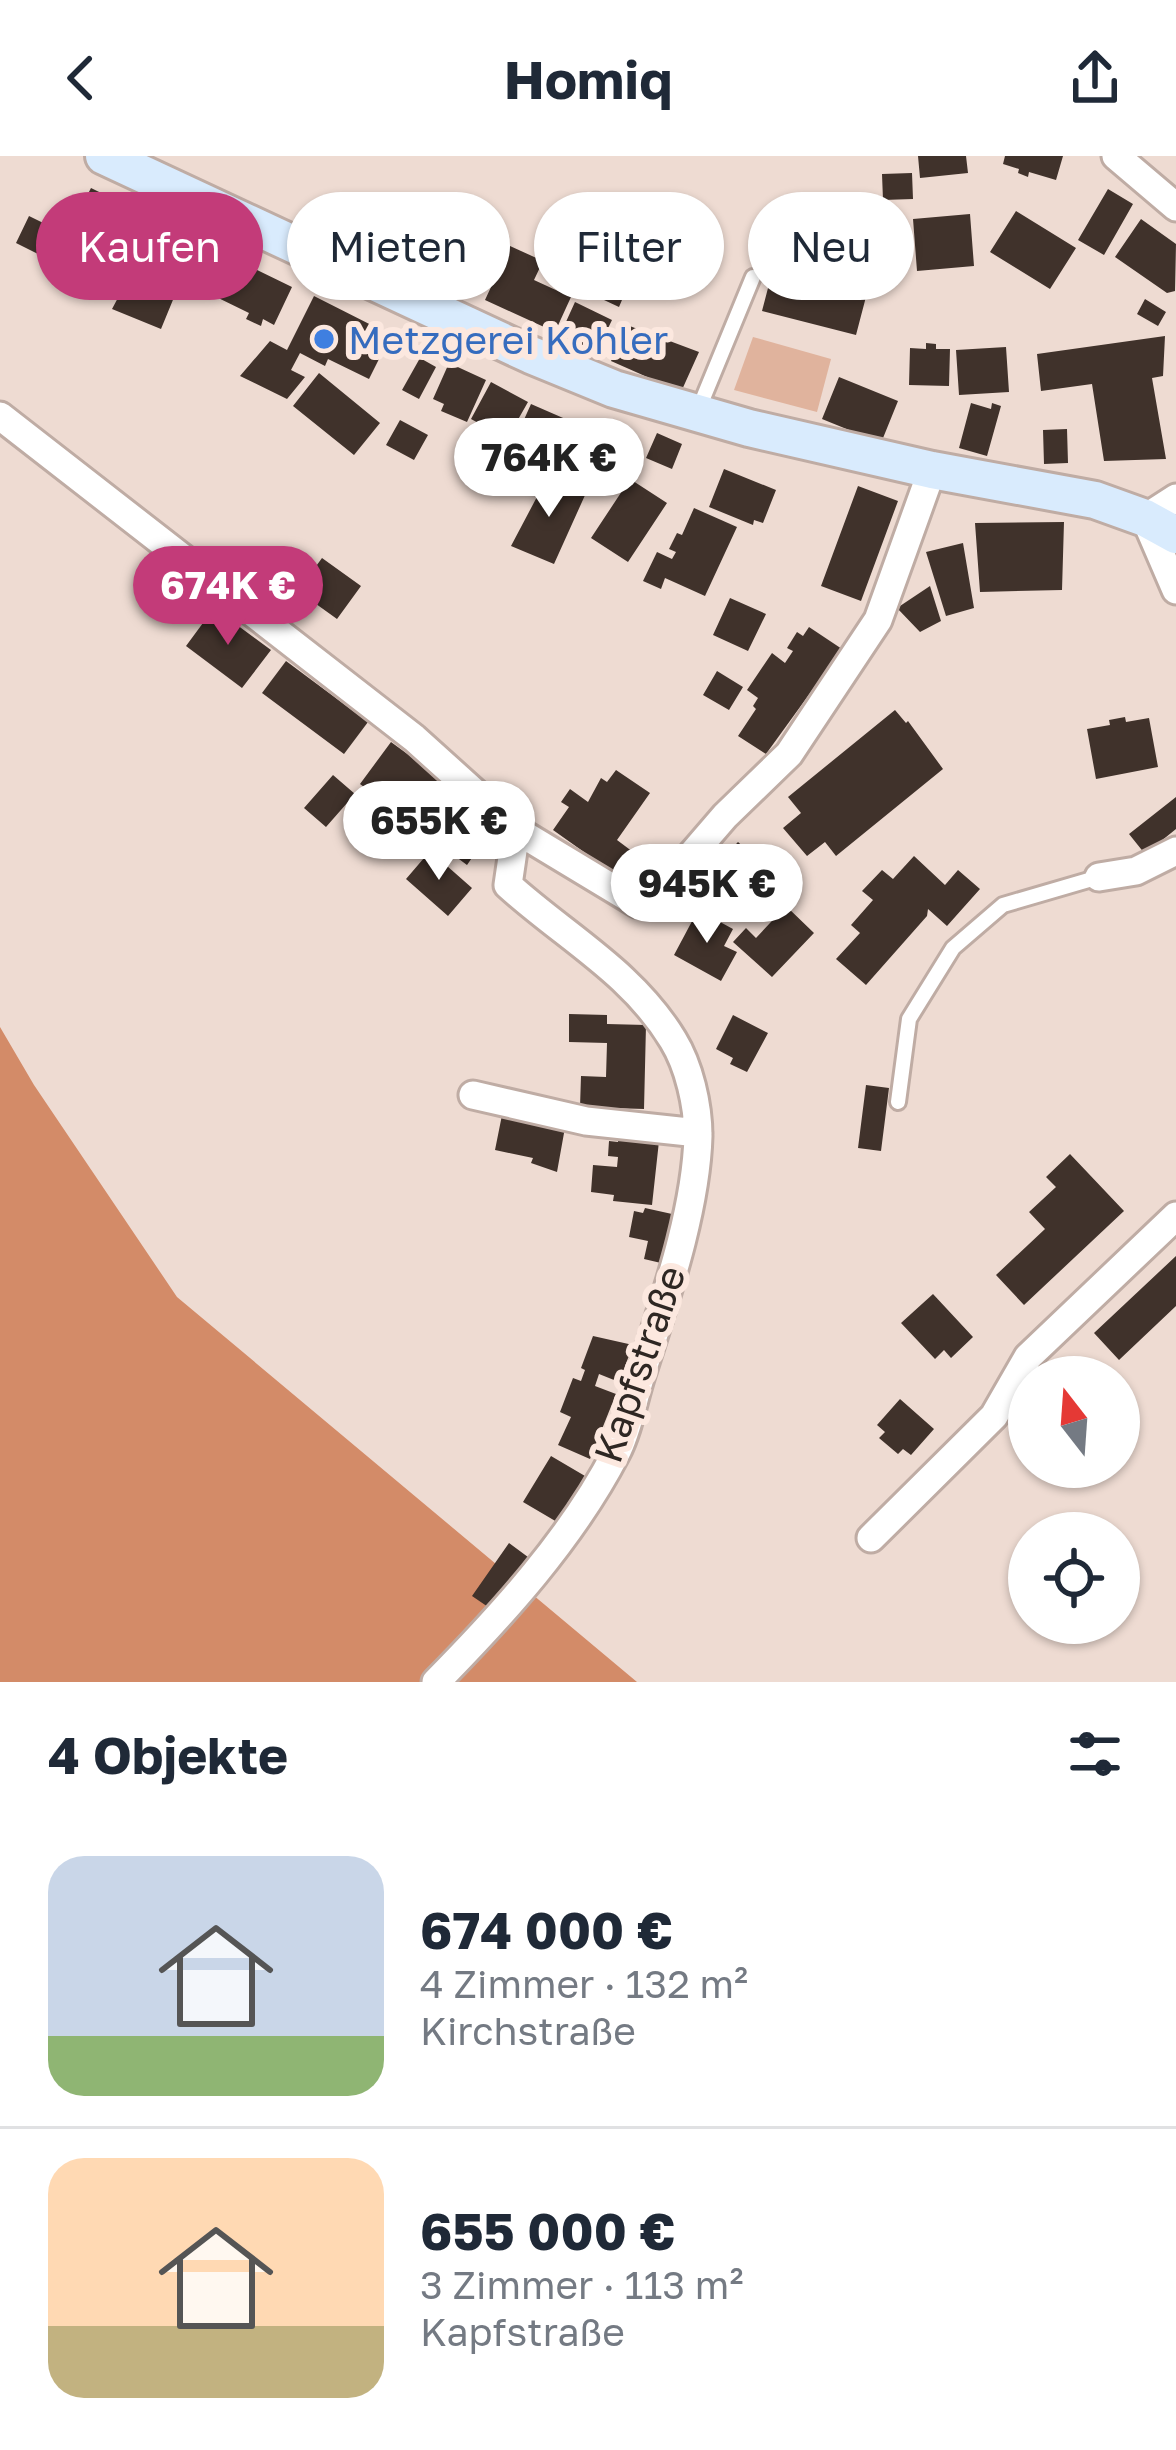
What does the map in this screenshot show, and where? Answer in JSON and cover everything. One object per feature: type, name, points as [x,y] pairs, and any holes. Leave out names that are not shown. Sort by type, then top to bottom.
[{"type":"street","points":[[104,156],[614,389],[932,470],[1166,517],[1176,590]]},
{"type":"street","points":[[1117,156],[1176,207]]},
{"type":"street","points":[[0,416],[414,738],[516,830],[637,903],[669,881],[789,754],[878,620],[932,470]]},
{"type":"street","name":"Kapfstraße","points":[[436,1682],[481,1636],[561,1538],[617,1451],[679,1246],[698,1133],[694,1096],[676,1043],[663,1025],[597,953],[542,916],[508,885],[516,830]]},
{"type":"street","points":[[1099,877],[1136,871],[1176,851]]},
{"type":"street","points":[[473,1096],[586,1120],[698,1133]]},
{"type":"street","points":[[871,1538],[994,1416],[1028,1357],[1176,1216]]},
{"type":"lane","points":[[698,412],[748,289]]},
{"type":"lane","points":[[898,1102],[909,1018],[953,948],[1003,905],[1099,877]]},
{"type":"shaded area","points":[[753,337],[831,359],[817,412],[734,390]]},
{"type":"shaded area","points":[[0,1027],[177,1297],[637,1682],[0,1682]]},
{"type":"building","points":[[918,156],[966,156],[968,173],[920,178]]},
{"type":"building","points":[[1005,156],[1063,156],[1056,180],[1018,173],[1019,169],[1003,164]]},
{"type":"building","points":[[912,173],[913,192],[883,192],[882,174]]},
{"type":"building","points":[[1108,189],[1133,204],[1104,255],[1078,240]]},
{"type":"building","points":[[1016,211],[1076,248],[1050,289],[990,252]]},
{"type":"building","points":[[970,214],[974,266],[917,271],[914,219]]},
{"type":"building","points":[[29,216],[36,219],[36,253],[16,243]]},
{"type":"building","points":[[1141,219],[1176,244],[1175,291],[1167,293],[1115,257]]},
{"type":"building","points":[[510,246],[534,257],[534,300],[570,300],[555,332],[485,300],[510,300]]},
{"type":"building","points":[[263,273],[287,285],[287,298],[274,325],[263,319],[261,326],[246,319],[249,313],[222,300],[263,300]]},
{"type":"building","points":[[1145,299],[1166,312],[1158,326],[1137,314]]},
{"type":"building","points":[[117,300],[173,300],[161,329],[112,309]]},
{"type":"building","points":[[312,300],[322,300],[391,335],[369,379],[328,359],[325,366],[300,353],[291,370],[305,377],[287,399],[240,376],[270,341],[287,350]]},
{"type":"building","points":[[765,300],[865,300],[856,335],[762,311]]},
{"type":"building","points":[[575,302],[612,320],[596,353],[560,335]]},
{"type":"building","points":[[627,325],[699,352],[681,392],[611,361]]},
{"type":"building","points":[[1165,336],[1163,376],[1152,378],[1166,459],[1104,461],[1092,384],[1041,391],[1037,354]]},
{"type":"building","points":[[926,343],[950,349],[949,386],[909,385],[910,348],[926,349]]},
{"type":"building","points":[[1006,347],[1009,392],[959,395],[956,350]]},
{"type":"building","points":[[420,358],[436,367],[419,399],[402,390]]},
{"type":"building","points":[[449,363],[486,380],[467,422],[441,411],[444,404],[433,399]]},
{"type":"building","points":[[319,373],[380,423],[354,455],[293,406]]},
{"type":"building","points":[[839,377],[898,401],[881,443],[822,419]]},
{"type":"building","points":[[491,382],[528,402],[507,439],[499,434],[495,440],[478,432],[482,425],[471,419]]},
{"type":"building","points":[[971,403],[991,409],[992,403],[1001,406],[987,456],[959,448]]},
{"type":"building","points":[[531,404],[570,421],[552,459],[514,442]]},
{"type":"building","points":[[400,420],[428,435],[414,460],[386,445]]},
{"type":"building","points":[[575,422],[609,439],[590,476],[581,472],[578,477],[561,469],[565,461],[557,458]]},
{"type":"building","points":[[1067,429],[1068,463],[1044,464],[1043,430]]},
{"type":"building","points":[[657,433],[682,444],[672,469],[646,458]]},
{"type":"building","points":[[724,469],[776,490],[763,523],[754,520],[753,525],[709,507]]},
{"type":"building","points":[[548,476],[586,493],[554,564],[511,546]]},
{"type":"building","points":[[630,479],[667,503],[628,562],[591,538]]},
{"type":"building","points":[[858,486],[898,501],[861,601],[821,586]]},
{"type":"building","points":[[694,508],[737,527],[705,596],[665,578],[661,589],[643,581],[657,552],[672,559],[676,552],[669,549],[677,533],[682,535]]},
{"type":"building","points":[[1064,522],[1062,590],[980,592],[975,523]]},
{"type":"building","points":[[963,543],[974,608],[946,616],[926,552]]},
{"type":"building","points":[[322,558],[361,586],[337,619],[298,591]]},
{"type":"building","points":[[930,586],[941,621],[920,632],[897,608]]},
{"type":"building","points":[[730,598],[766,614],[748,651],[713,635]]},
{"type":"building","points":[[214,608],[271,650],[242,688],[186,646]]},
{"type":"building","points":[[809,627],[842,649],[766,754],[738,736],[756,709],[758,698],[747,690],[772,653],[785,663],[797,632],[803,636]]},
{"type":"building","points":[[286,661],[368,722],[344,754],[262,693]]},
{"type":"building","points":[[717,671],[743,687],[729,710],[703,695]]},
{"type":"building","points":[[895,710],[943,769],[836,856],[825,842],[807,856],[783,828],[801,813],[788,797]]},
{"type":"building","points":[[1125,717],[1126,722],[1149,718],[1158,767],[1096,779],[1087,729]]},
{"type":"building","points":[[391,742],[484,810],[473,825],[487,836],[467,865],[405,819],[414,808],[388,789],[376,796],[360,784]]},
{"type":"building","points":[[616,770],[650,793],[617,840],[645,861],[629,884],[553,830],[569,807],[561,802],[570,789],[588,802],[601,778],[607,782]]},
{"type":"building","points":[[333,775],[355,794],[326,827],[304,808]]},
{"type":"building","points":[[1176,797],[1176,829],[1145,854],[1129,834]]},
{"type":"building","points":[[738,842],[784,885],[759,912],[712,869]]},
{"type":"building","points":[[430,851],[472,888],[448,916],[406,879]]},
{"type":"building","points":[[914,856],[945,885],[958,870],[980,889],[947,926],[928,909],[927,916],[866,985],[836,959],[860,933],[851,925],[873,900],[862,891],[882,870],[893,879]]},
{"type":"building","points":[[786,906],[814,933],[772,977],[733,942],[746,928],[756,938]]},
{"type":"building","points":[[698,910],[733,929],[724,946],[737,952],[721,981],[674,955]]},
{"type":"building","points":[[569,1014],[607,1015],[607,1024],[646,1025],[644,1109],[580,1107],[581,1076],[606,1077],[607,1043],[569,1042]]},
{"type":"building","points":[[733,1015],[768,1033],[747,1072],[730,1064],[733,1058],[716,1049]]},
{"type":"building","points":[[866,1085],[889,1088],[881,1151],[858,1148]]},
{"type":"building","points":[[503,1110],[566,1122],[557,1172],[531,1163],[533,1158],[495,1150]]},
{"type":"building","points":[[619,1127],[660,1132],[652,1205],[613,1201],[614,1195],[591,1192],[593,1165],[617,1167],[618,1157],[608,1156],[609,1141],[618,1142]]},
{"type":"building","points":[[1070,1154],[1124,1211],[1024,1305],[996,1275],[1045,1229],[1029,1212],[1056,1187],[1046,1177]]},
{"type":"building","points":[[645,1208],[672,1214],[661,1263],[644,1259],[648,1241],[629,1237],[634,1211],[643,1213]]},
{"type":"building","points":[[1176,1256],[1176,1306],[1123,1356],[1115,1356],[1094,1333]]},
{"type":"building","points":[[933,1294],[973,1337],[951,1358],[944,1350],[935,1359],[901,1323]]},
{"type":"building","points":[[593,1336],[633,1345],[619,1382],[599,1374],[595,1386],[616,1394],[590,1459],[558,1445],[571,1417],[560,1412],[573,1378],[581,1381]]},
{"type":"building","points":[[900,1399],[934,1429],[911,1455],[903,1449],[898,1454],[879,1438],[885,1432],[877,1425]]},
{"type":"building","points":[[551,1456],[585,1476],[557,1522],[523,1502]]},
{"type":"building","points":[[509,1543],[532,1560],[491,1609],[472,1596]]},
{"type":"place","name":"Metzgerei Kohler","points":[[324,339]]}]
